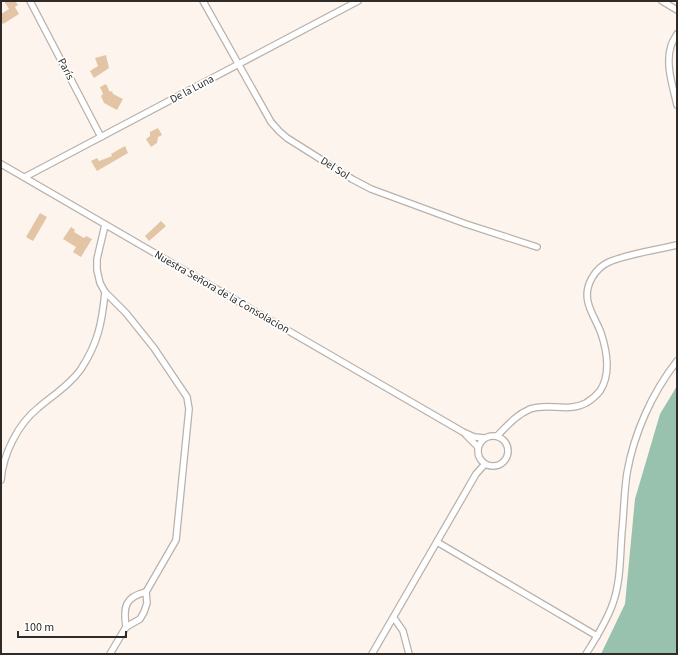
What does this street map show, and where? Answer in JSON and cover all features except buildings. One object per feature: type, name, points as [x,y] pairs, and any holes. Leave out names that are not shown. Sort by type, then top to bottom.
[{"type":"street","name":"París","points":[[30,1],[101,137]]},
{"type":"street","name":"Del Sol","points":[[203,1],[271,122],[279,131],[352,179],[370,189],[466,224],[537,247]]},
{"type":"street","name":"De la Luna","points":[[25,177],[358,1]]},
{"type":"street","points":[[662,1],[677,10]]},
{"type":"street","points":[[677,34],[671,45],[668,57],[677,105]]},
{"type":"street","name":"Nuestra Señora de la Consolacion","points":[[1,164],[463,432]]},
{"type":"street","points":[[105,224],[97,259],[97,270],[104,292],[126,313],[154,348],[187,397],[188,401],[176,540],[146,592],[147,603],[140,619],[126,627],[110,654]]},
{"type":"street","points":[[497,436],[512,421],[530,409],[540,407],[578,407],[592,400],[599,392],[605,380],[607,366],[601,334],[588,302],[587,292],[590,281],[598,270],[608,262],[677,246]]},
{"type":"street","points":[[1,480],[5,458],[13,440],[25,421],[36,409],[70,382],[81,370],[100,331],[104,292]]},
{"type":"street","points":[[586,654],[613,604],[618,586],[627,473],[634,446],[653,397],[666,375],[677,361]]},
{"type":"street","points":[[463,432],[474,437],[484,438],[493,435],[497,436],[505,442],[508,452],[504,461],[494,466],[485,464],[478,456],[478,447],[484,438]]},
{"type":"street","points":[[463,432],[478,447]]},
{"type":"street","points":[[372,654],[476,474],[485,464]]},
{"type":"street","points":[[437,542],[597,636]]},
{"type":"street","points":[[126,627],[124,615],[130,599],[137,594],[146,592]]},
{"type":"street","points":[[394,618],[402,631],[409,654]]},
{"type":"green space","points":[[677,386],[677,654],[601,654],[625,604],[635,499],[660,414]]}]
